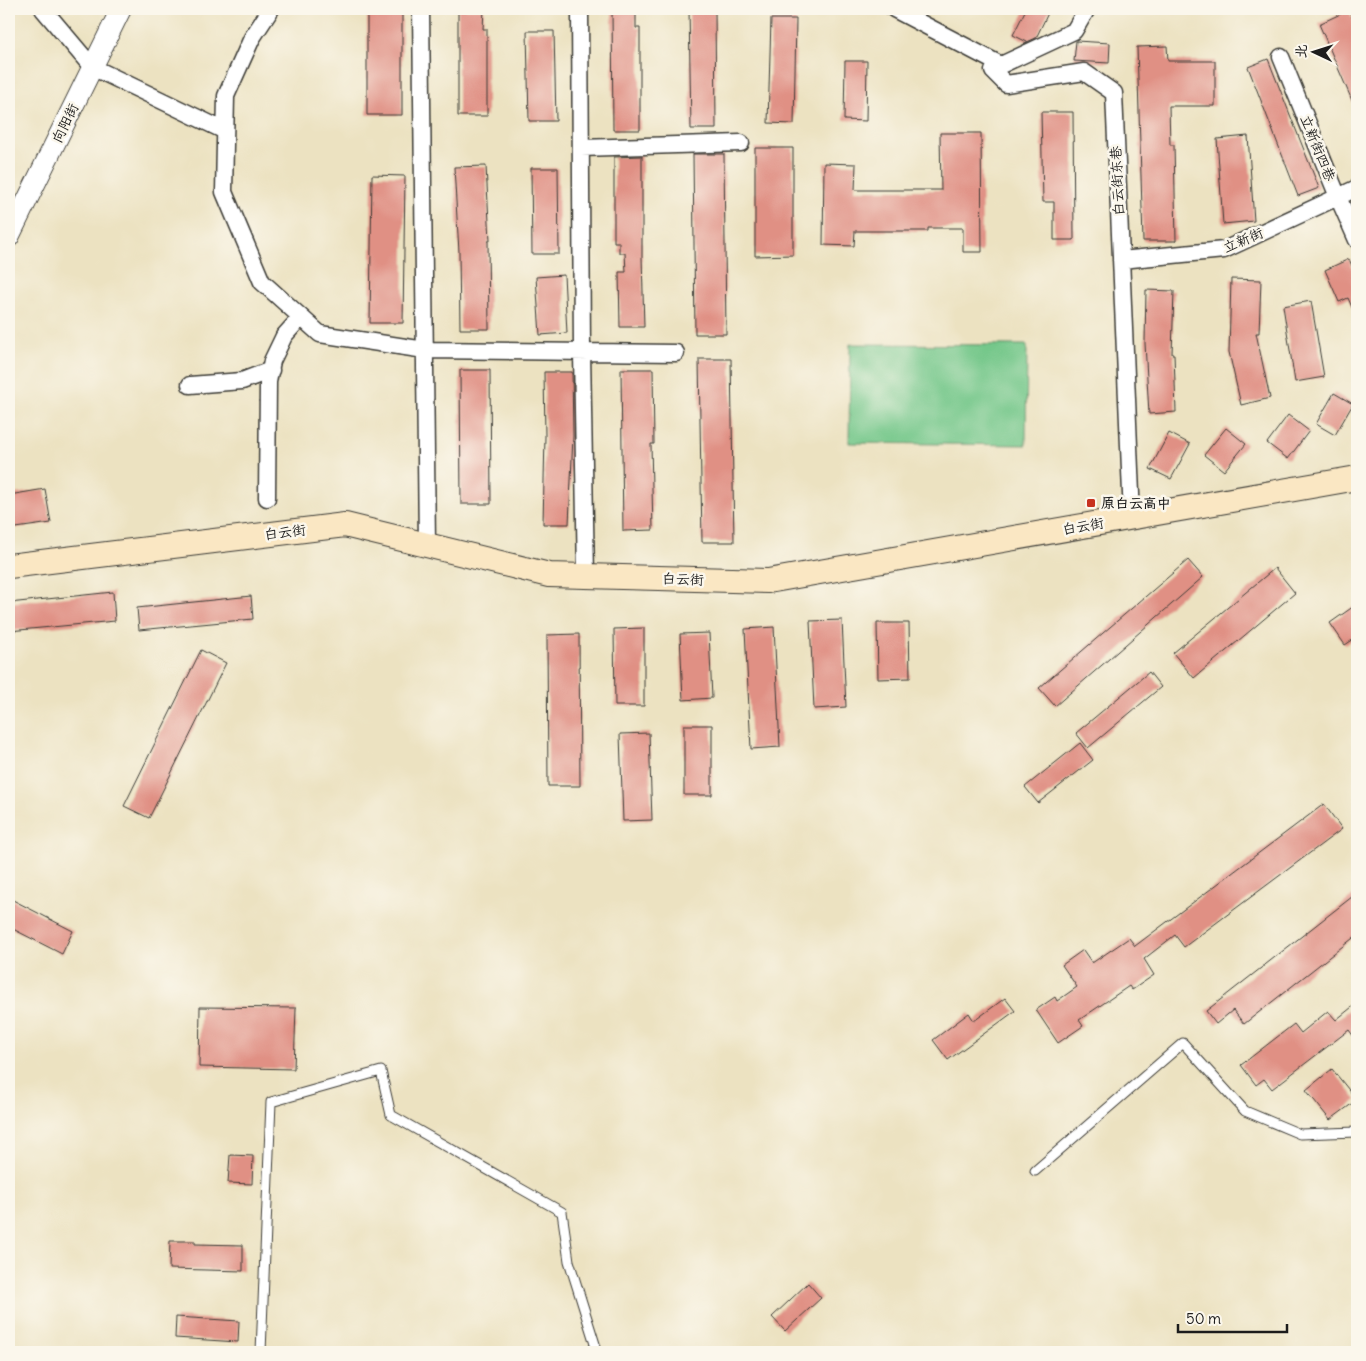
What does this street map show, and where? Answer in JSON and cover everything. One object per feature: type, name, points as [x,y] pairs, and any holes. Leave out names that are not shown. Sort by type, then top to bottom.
[{"type":"main road","name":"白云街","points":[[9,566],[346,525],[549,575],[768,581],[1357,478]]},
{"type":"street","points":[[43,9],[92,67],[225,131]]},
{"type":"street","name":"向阳街","points":[[9,237],[121,9]]},
{"type":"street","points":[[271,9],[252,38],[226,96],[224,192],[262,282],[320,334],[425,350],[676,354]]},
{"type":"street","points":[[421,9],[427,545]]},
{"type":"street","points":[[580,9],[582,353],[586,576]]},
{"type":"street","points":[[894,9],[1001,66],[1074,31],[1087,9]]},
{"type":"street","name":"立新街四巷","points":[[1280,56],[1357,240]]},
{"type":"street","name":"白云街东巷","points":[[1001,66],[993,71],[1006,84],[1084,72],[1114,93],[1132,517]]},
{"type":"street","points":[[581,148],[741,144]]},
{"type":"street","name":"立新街","points":[[1121,260],[1224,250],[1357,188]]},
{"type":"street","points":[[267,498],[268,382],[270,370],[272,361],[284,336],[301,317]]},
{"type":"street","points":[[190,385],[242,381],[270,370]]},
{"type":"lane","points":[[1035,1171],[1183,1042],[1245,1111],[1300,1134],[1357,1132]]},
{"type":"lane","points":[[261,1352],[271,1102],[381,1071],[391,1115],[562,1212],[569,1261],[595,1344],[593,1352]]},
{"type":"green space","points":[[850,344],[1027,345],[1026,445],[849,443]]},
{"type":"building","points":[[367,9],[402,9],[402,115],[367,115]]},
{"type":"building","points":[[458,9],[484,9],[483,29],[487,29],[487,116],[458,116]]},
{"type":"building","points":[[612,9],[636,9],[636,28],[640,28],[640,130],[613,130]]},
{"type":"building","points":[[689,9],[715,9],[716,129],[691,129]]},
{"type":"building","points":[[1026,9],[1050,9],[1036,38],[1027,42],[1013,35]]},
{"type":"building","points":[[1349,10],[1357,29],[1357,112],[1319,24]]},
{"type":"building","points":[[771,19],[796,19],[794,124],[768,123]]},
{"type":"building","points":[[527,31],[554,31],[556,121],[529,121]]},
{"type":"building","points":[[1076,41],[1110,43],[1109,63],[1074,61]]},
{"type":"building","points":[[1167,46],[1168,61],[1215,61],[1215,106],[1169,106],[1170,145],[1174,145],[1176,241],[1143,241],[1137,47]]},
{"type":"building","points":[[1268,59],[1319,188],[1298,196],[1248,67]]},
{"type":"building","points":[[845,61],[867,61],[866,121],[844,120]]},
{"type":"building","points":[[1041,112],[1073,112],[1074,240],[1054,240],[1054,202],[1043,202]]},
{"type":"building","points":[[940,133],[981,133],[982,252],[963,252],[963,228],[928,228],[928,231],[855,231],[854,246],[823,245],[824,163],[856,164],[855,190],[941,190]]},
{"type":"building","points":[[1248,136],[1254,221],[1223,224],[1217,139]]},
{"type":"building","points":[[755,148],[793,148],[793,255],[755,256]]},
{"type":"building","points":[[693,154],[724,154],[726,334],[695,334]]},
{"type":"building","points":[[642,156],[644,327],[620,327],[619,272],[626,272],[625,253],[619,253],[619,242],[614,242],[614,157]]},
{"type":"building","points":[[486,166],[490,241],[488,241],[489,329],[460,329],[459,252],[454,167]]},
{"type":"building","points":[[531,168],[558,168],[559,254],[532,254]]},
{"type":"building","points":[[372,175],[405,176],[403,323],[370,323]]},
{"type":"building","points":[[1349,259],[1357,277],[1357,319],[1348,298],[1339,302],[1325,270]]},
{"type":"building","points":[[564,275],[567,333],[540,335],[536,277]]},
{"type":"building","points":[[1231,279],[1261,280],[1259,333],[1256,333],[1270,398],[1241,405],[1229,352]]},
{"type":"building","points":[[1146,290],[1174,291],[1172,354],[1174,354],[1176,412],[1149,414],[1145,343]]},
{"type":"building","points":[[1311,301],[1324,377],[1295,382],[1283,306]]},
{"type":"building","points":[[699,359],[731,359],[734,542],[702,542]]},
{"type":"building","points":[[621,369],[653,369],[654,444],[651,444],[653,530],[623,531]]},
{"type":"building","points":[[460,370],[490,370],[491,504],[461,504]]},
{"type":"building","points":[[544,372],[572,372],[573,436],[569,524],[543,524]]},
{"type":"building","points":[[1334,393],[1353,404],[1335,435],[1316,424]]},
{"type":"building","points":[[1288,415],[1309,431],[1288,459],[1267,443]]},
{"type":"building","points":[[1226,428],[1246,444],[1224,471],[1204,455]]},
{"type":"building","points":[[1169,433],[1190,444],[1171,479],[1150,469]]},
{"type":"building","points":[[45,489],[51,523],[9,529],[9,495]]},
{"type":"building","points":[[1188,560],[1203,577],[1055,706],[1039,688]]},
{"type":"building","points":[[1275,568],[1295,593],[1194,678],[1173,653]]},
{"type":"building","points":[[113,592],[115,621],[9,631],[9,603]]},
{"type":"building","points":[[251,596],[253,619],[139,630],[137,608]]},
{"type":"building","points":[[1357,604],[1357,637],[1345,645],[1330,623]]},
{"type":"building","points":[[842,620],[846,707],[814,709],[810,621]]},
{"type":"building","points":[[877,623],[909,623],[910,678],[878,679]]},
{"type":"building","points":[[774,627],[780,747],[751,749],[745,629]]},
{"type":"building","points":[[644,628],[644,706],[615,706],[614,629]]},
{"type":"building","points":[[709,633],[712,698],[683,700],[680,634]]},
{"type":"building","points":[[579,634],[580,786],[548,786],[547,635]]},
{"type":"building","points":[[201,650],[226,663],[149,818],[124,806]]},
{"type":"building","points":[[1149,672],[1161,687],[1088,748],[1076,733]]},
{"type":"building","points":[[684,725],[712,725],[712,795],[684,795]]},
{"type":"building","points":[[649,733],[652,820],[623,821],[620,734]]},
{"type":"building","points":[[1080,743],[1093,760],[1038,803],[1025,787]]},
{"type":"building","points":[[1324,804],[1342,829],[1184,947],[1175,935],[1144,959],[1154,975],[1132,990],[1129,986],[1079,1020],[1083,1026],[1058,1043],[1036,1010],[1055,997],[1057,1001],[1077,987],[1062,965],[1083,950],[1092,963],[1129,938],[1135,946]]},
{"type":"building","points":[[1357,893],[1357,935],[1244,1024],[1233,1010],[1216,1024],[1206,1011]]},
{"type":"building","points":[[9,898],[73,931],[62,954],[9,927]]},
{"type":"building","points":[[1005,998],[1015,1011],[948,1060],[933,1040],[969,1013],[974,1021]]},
{"type":"building","points":[[1357,1003],[1357,1041],[1349,1030],[1272,1089],[1264,1079],[1256,1085],[1241,1065],[1294,1024],[1301,1033],[1328,1011],[1336,1020]]},
{"type":"building","points":[[200,1007],[296,1008],[294,1069],[199,1067]]},
{"type":"building","points":[[1332,1069],[1357,1100],[1330,1120],[1306,1090]]},
{"type":"building","points":[[230,1155],[253,1156],[252,1184],[228,1183]]},
{"type":"building","points":[[170,1241],[195,1241],[195,1244],[243,1245],[243,1271],[169,1269]]},
{"type":"building","points":[[808,1283],[821,1298],[785,1331],[772,1317]]},
{"type":"building","points":[[176,1317],[239,1321],[238,1342],[175,1338]]},
{"type":"place","name":"原白云高中","points":[[1091,503]]}]
